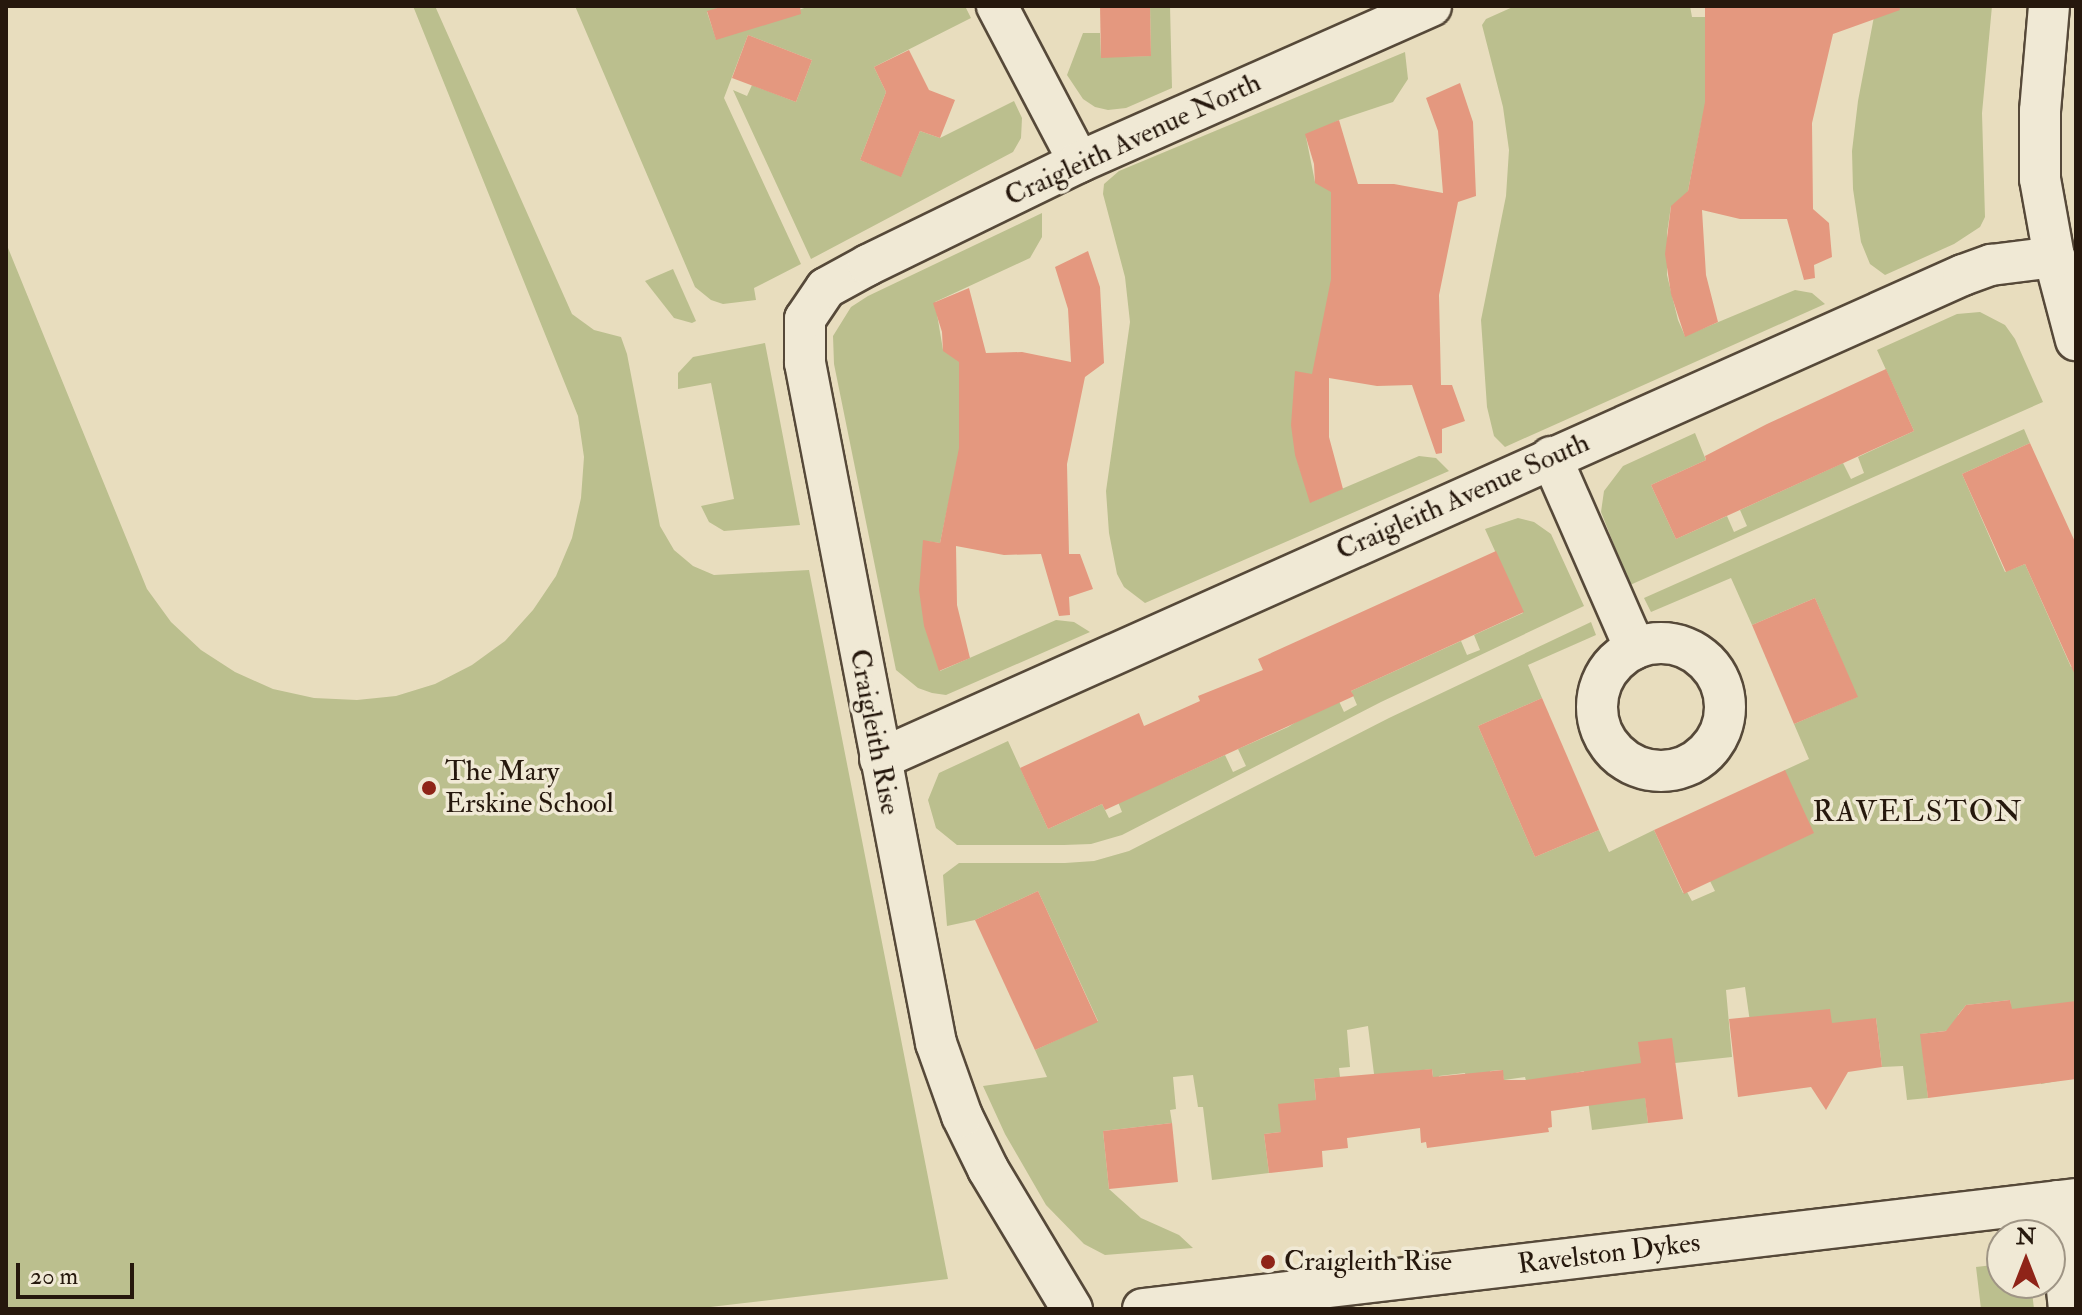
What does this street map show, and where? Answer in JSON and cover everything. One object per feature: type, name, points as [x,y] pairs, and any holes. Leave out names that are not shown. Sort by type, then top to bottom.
[{"type":"street","points":[[997,6],[1079,162]]},
{"type":"street","name":"Craigleith Avenue North","points":[[838,280],[1079,162],[1431,6]]},
{"type":"street","points":[[2049,6],[2038,155],[2043,204],[2076,340]]},
{"type":"street","name":"Craigleith Avenue South","points":[[880,759],[1963,275],[1991,265],[2054,257]]},
{"type":"street","name":"Craigleith Rise","points":[[838,280],[816,298],[805,319],[805,363],[936,1043],[988,1169],[1072,1309]]},
{"type":"street","points":[[1551,457],[1635,648]]},
{"type":"street","points":[[2067,1200],[2069,1309]]},
{"type":"street","name":"Ravelston Dykes","points":[[1143,1309],[1340,1297],[2067,1200]]},
{"type":"green space","name":"The Mary Erskine School","points":[[413,6],[435,6],[572,314],[594,330],[621,337],[627,354],[660,526],[674,550],[693,566],[714,575],[809,570],[948,1279],[693,1309],[6,1309],[6,243],[147,589],[171,622],[201,650],[235,672],[273,689],[314,698],[357,700],[396,696],[435,684],[472,665],[505,641],[533,610],[556,576],[572,538],[581,498],[584,457],[578,416]]},
{"type":"green space","points":[[575,6],[724,6],[707,12],[716,39],[810,6],[965,6],[971,18],[874,67],[886,92],[860,160],[901,176],[920,131],[940,138],[1014,101],[1022,118],[1021,138],[1013,152],[811,259],[733,90],[747,96],[752,85],[796,102],[812,60],[748,35],[724,98],[801,264],[754,288],[756,300],[723,304],[711,300],[695,287]]},
{"type":"green space","points":[[1150,6],[1170,6],[1172,88],[1126,108],[1108,110],[1095,107],[1083,99],[1067,75],[1083,33],[1100,33],[1101,57],[1151,56]]},
{"type":"green space","points":[[1515,6],[1690,6],[1692,17],[1705,17],[1706,118],[1702,120],[1685,206],[1671,206],[1667,233],[1667,275],[1678,320],[1685,336],[1795,290],[1812,293],[1825,304],[1505,447],[1494,436],[1487,407],[1481,320],[1506,196],[1509,150],[1503,107],[1482,25],[1486,19]]},
{"type":"green space","points":[[1876,6],[1992,6],[1982,113],[1985,217],[1980,227],[1954,244],[1885,275],[1870,264],[1861,242],[1853,189],[1852,151],[1858,101]]},
{"type":"green space","points":[[1405,52],[1408,79],[1393,102],[1339,120],[1306,137],[1315,182],[1331,185],[1331,271],[1334,271],[1298,463],[1311,502],[1419,456],[1436,458],[1449,471],[1145,603],[1124,587],[1117,574],[1109,533],[1106,491],[1130,322],[1125,277],[1103,194],[1104,184],[1119,171]]},
{"type":"green space","points":[[1042,213],[1042,237],[1030,258],[935,302],[943,350],[959,354],[959,439],[962,440],[940,543],[925,541],[924,622],[940,671],[1056,620],[1074,622],[1090,632],[946,695],[932,693],[918,688],[896,670],[834,364],[833,336],[851,307],[868,296]]},
{"type":"green space","points":[[673,269],[696,321],[692,323],[674,318],[645,281]]},
{"type":"green space","points":[[1980,312],[2005,325],[2015,339],[2043,402],[1630,585],[1601,512],[1604,491],[1623,466],[1695,433],[1706,460],[1651,485],[1676,539],[1727,516],[1734,532],[1747,526],[1740,510],[1843,463],[1851,479],[1864,473],[1858,457],[1914,431],[1877,350],[1957,314]]},
{"type":"green space","points":[[765,343],[800,525],[724,531],[709,522],[701,506],[734,499],[711,383],[678,389],[678,373],[693,357]]},
{"type":"green space","points":[[2024,429],[2030,443],[1962,474],[2005,572],[2025,564],[2071,667],[2076,666],[2076,1001],[2057,1081],[2041,1084],[2036,1050],[2017,1052],[2010,1000],[1966,1005],[1958,1015],[1960,1029],[1921,1034],[1928,1098],[1907,1100],[1903,1066],[1882,1067],[1876,1018],[1754,1050],[1745,987],[1726,990],[1732,1057],[1675,1063],[1639,1042],[1648,1123],[1592,1130],[1584,1071],[1527,1084],[1525,1077],[1504,1080],[1502,1070],[1490,1071],[1490,1080],[1467,1082],[1465,1073],[1439,1076],[1435,1090],[1432,1069],[1407,1072],[1377,1098],[1368,1026],[1347,1030],[1350,1067],[1339,1068],[1340,1077],[1314,1079],[1316,1100],[1281,1132],[1264,1134],[1269,1173],[1212,1180],[1203,1107],[1198,1107],[1193,1075],[1173,1077],[1176,1109],[1170,1110],[1172,1123],[1103,1131],[1109,1189],[1141,1218],[1179,1235],[1193,1248],[1105,1255],[1084,1244],[1046,1205],[1005,1134],[983,1086],[1047,1077],[1035,1050],[1098,1021],[1038,891],[975,920],[947,926],[943,875],[959,863],[1094,861],[1129,851],[1389,718],[1591,622],[1596,635],[1528,665],[1542,698],[1478,726],[1535,857],[1599,830],[1609,852],[1654,830],[1683,893],[1687,892],[1692,901],[1715,891],[1710,881],[1785,770],[1809,759],[1794,724],[1857,697],[1815,598],[1752,625],[1731,578],[1651,612],[1644,598]]},
{"type":"green space","points":[[1518,518],[1534,522],[1551,534],[1584,606],[1381,702],[1122,835],[1091,844],[957,845],[936,828],[928,800],[939,773],[1008,741],[1048,829],[1102,804],[1109,818],[1122,812],[1116,797],[1170,780],[1225,755],[1233,772],[1246,766],[1238,749],[1288,727],[1337,697],[1344,712],[1357,705],[1351,691],[1461,641],[1467,655],[1480,650],[1474,635],[1523,613],[1485,529]]},
{"type":"green space","points":[[1986,1266],[1986,1299],[2033,1299],[2034,1309],[1981,1309],[1976,1267]]},
{"type":"building","points":[[724,6],[800,6],[801,14],[716,40],[707,11]]},
{"type":"building","points":[[1100,6],[1150,6],[1151,56],[1101,58]]},
{"type":"building","points":[[1705,6],[1899,6],[1900,10],[1833,34],[1812,123],[1813,209],[1829,223],[1832,257],[1814,265],[1815,278],[1804,280],[1787,219],[1740,219],[1702,210],[1706,275],[1718,322],[1685,337],[1671,294],[1665,254],[1671,206],[1688,191],[1705,102]]},
{"type":"building","points":[[748,35],[812,60],[796,102],[732,78]]},
{"type":"building","points":[[909,50],[929,90],[955,100],[940,138],[920,131],[901,177],[860,160],[886,92],[874,67]]},
{"type":"building","points":[[1460,83],[1473,122],[1476,196],[1458,202],[1439,295],[1441,385],[1452,385],[1465,421],[1442,429],[1442,453],[1436,454],[1412,385],[1377,386],[1329,378],[1329,437],[1343,489],[1310,503],[1295,455],[1291,425],[1295,371],[1312,374],[1331,279],[1331,192],[1315,183],[1314,164],[1305,134],[1339,120],[1358,184],[1394,184],[1443,193],[1438,131],[1426,98]]},
{"type":"building","points":[[1088,251],[1100,287],[1104,363],[1085,377],[1067,464],[1069,554],[1080,554],[1093,589],[1069,597],[1070,615],[1059,616],[1041,554],[1004,555],[956,546],[957,605],[970,658],[939,671],[924,626],[919,590],[923,540],[940,543],[959,448],[959,362],[943,351],[942,332],[933,303],[969,288],[986,353],[1022,352],[1071,362],[1068,309],[1055,267]]},
{"type":"building","points":[[1886,369],[1914,431],[1676,539],[1651,485],[1706,460],[1705,456],[1767,424]]},
{"type":"building","points":[[2030,443],[2076,544],[2076,677],[2025,564],[2006,572],[1962,474]]},
{"type":"building","points":[[1496,551],[1524,612],[1351,691],[1354,696],[1105,810],[1102,804],[1048,829],[1020,768],[1139,713],[1144,726],[1200,701],[1198,696],[1263,670],[1258,659]]},
{"type":"building","points":[[1815,598],[1858,697],[1794,724],[1752,625]]},
{"type":"building","points":[[1542,698],[1599,830],[1535,857],[1478,726]]},
{"type":"building","points":[[1785,770],[1814,833],[1684,894],[1654,830]]},
{"type":"building","points":[[1038,891],[1098,1022],[1035,1050],[975,920]]},
{"type":"building","points":[[2010,1000],[2012,1009],[2076,1001],[2076,1079],[1928,1098],[1920,1034],[1946,1031],[1966,1005]]},
{"type":"building","points":[[1830,1009],[1832,1023],[1876,1018],[1882,1067],[1848,1072],[1826,1110],[1811,1087],[1738,1097],[1729,1019]]},
{"type":"building","points":[[1672,1038],[1683,1119],[1648,1123],[1645,1098],[1551,1111],[1552,1127],[1548,1128],[1549,1132],[1427,1148],[1426,1142],[1421,1143],[1420,1128],[1347,1138],[1348,1148],[1322,1151],[1323,1167],[1269,1173],[1264,1134],[1281,1132],[1278,1104],[1316,1100],[1314,1079],[1432,1069],[1433,1077],[1503,1070],[1504,1080],[1526,1080],[1641,1063],[1638,1042]]},
{"type":"building","points":[[1172,1123],[1178,1182],[1109,1189],[1103,1131]]},
{"type":"place","name":"The Mary Erskine School","points":[[429,788]]},
{"type":"place","name":"Craigleith Rise","points":[[1268,1262]]},
{"type":"district","name":"RAVELSTON","points":[[1918,812]]}]
